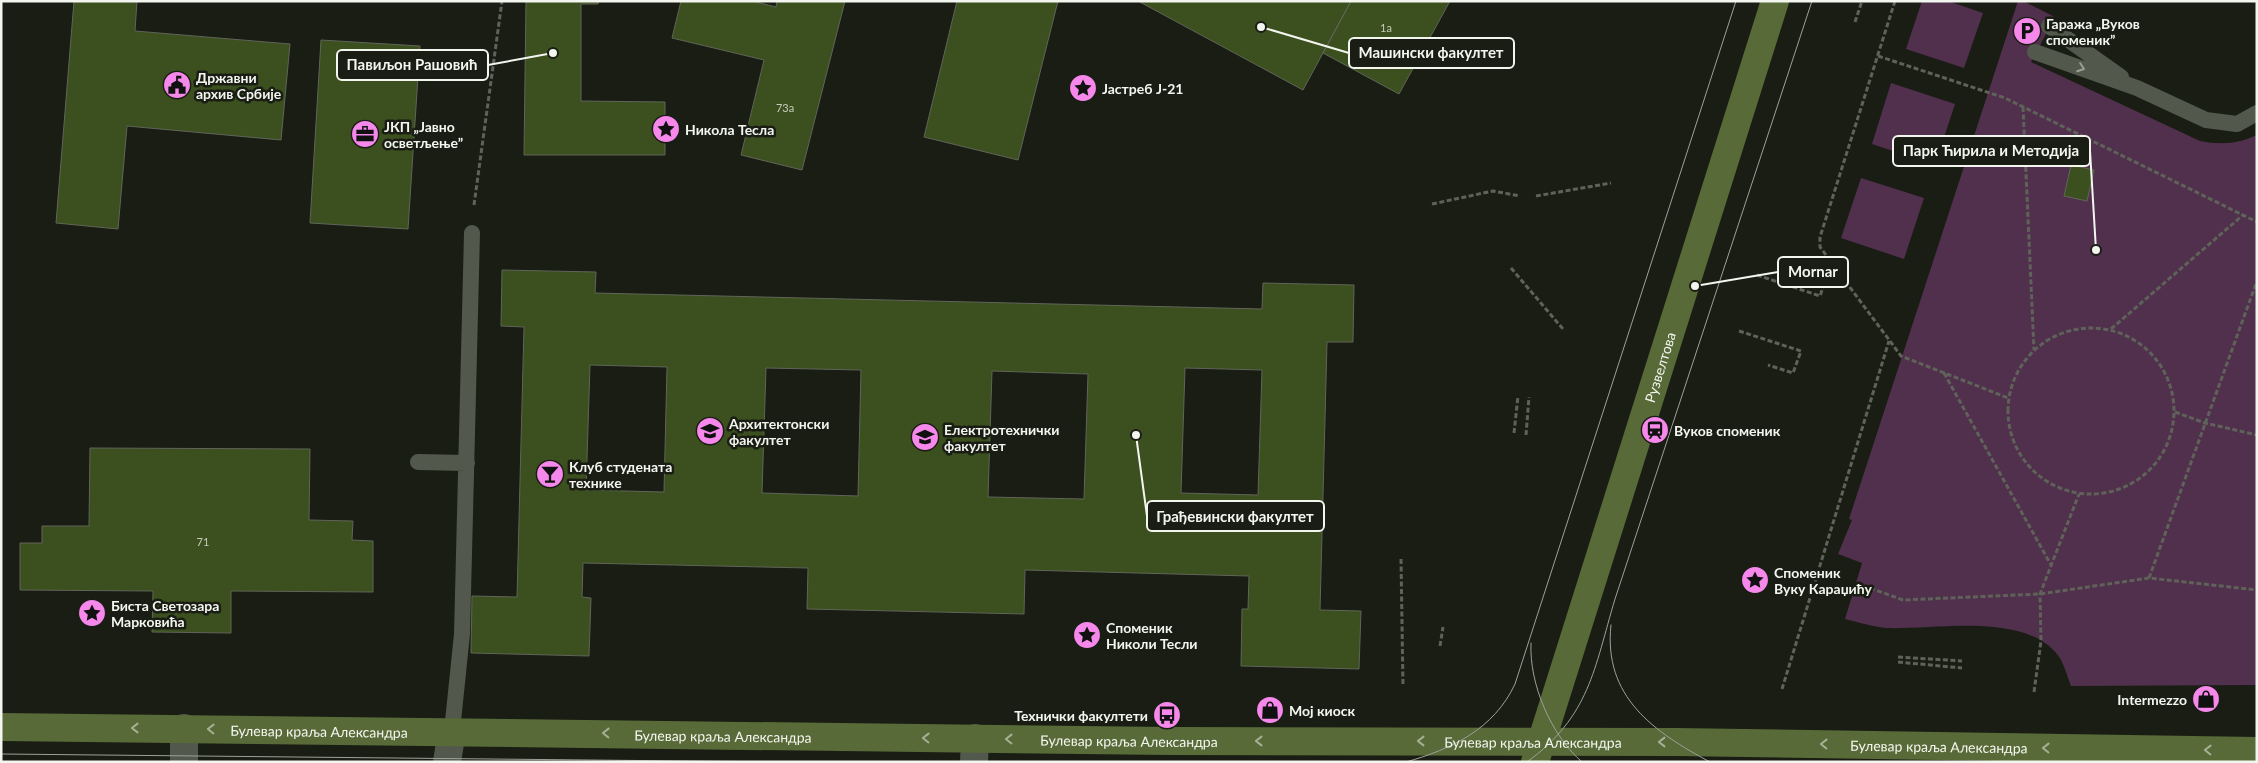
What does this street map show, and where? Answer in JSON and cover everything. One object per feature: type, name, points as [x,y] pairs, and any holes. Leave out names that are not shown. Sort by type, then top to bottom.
[{"type":"main road","name":"Рузвелтова","points":[[1537,752],[1775,1]]},
{"type":"main road","name":"Булевар краља Александра","points":[[1,727],[452,731],[975,750],[1537,752],[2257,751]]},
{"type":"street","points":[[184,728],[184,762]]},
{"type":"street","points":[[447,762],[452,731]]},
{"type":"lane","points":[[2049,26],[2137,88]]},
{"type":"lane","points":[[2035,52],[2137,88],[2206,120],[2237,124],[2257,114]]},
{"type":"lane","points":[[452,731],[462,634],[472,233]]},
{"type":"lane","points":[[418,462],[467,463]]},
{"type":"path","points":[[476,191],[502,1]]},
{"type":"path","points":[[1855,22],[1862,1]]},
{"type":"path","points":[[1895,1],[1820,237],[1820,248],[1901,356],[2008,398]]},
{"type":"path","points":[[1878,56],[2005,98],[2257,222]]},
{"type":"path","points":[[2023,107],[2034,350]]},
{"type":"path","points":[[1536,196],[1611,182]]},
{"type":"path","points":[[1432,204],[1493,191],[1520,196]]},
{"type":"path","points":[[2111,329],[2243,215]]},
{"type":"path","points":[[1757,275],[1820,296],[1828,273],[1802,265]]},
{"type":"path","points":[[1510,268],[1563,329]]},
{"type":"path","points":[[2149,578],[2257,281]]},
{"type":"path","points":[[2083,327],[2111,329],[2137,340],[2158,359],[2171,385],[2176,412],[2170,440],[2156,465],[2149,471],[2134,483],[2108,494],[2079,494],[2054,486],[2032,471],[2016,449],[2008,424],[2008,398],[2017,371],[2034,350],[2057,335],[2083,327]]},
{"type":"path","points":[[1739,331],[1801,351],[1793,374],[1768,365]]},
{"type":"path","points":[[1782,689],[1889,340]]},
{"type":"path","points":[[1943,372],[2051,564]]},
{"type":"path","points":[[1514,433],[1518,396]]},
{"type":"path","points":[[1526,435],[1529,397]]},
{"type":"path","points":[[2176,412],[2205,423],[2257,435]]},
{"type":"path","points":[[2034,692],[2041,641],[2040,594],[2079,494]]},
{"type":"path","points":[[1401,559],[1403,686]]},
{"type":"path","points":[[1856,583],[1903,600],[2040,594],[2149,578],[2257,590]]},
{"type":"path","points":[[1440,646],[1443,627]]},
{"type":"path","points":[[1962,661],[1898,659],[1962,668]]},
{"type":"shaded area","points":[[1922,1],[1948,1],[1983,13],[1964,68],[1906,49]]},
{"type":"shaded area","points":[[2018,1],[2023,1],[2055,17],[2031,62],[2200,141],[2229,143],[2257,135],[2257,685],[2071,686],[2061,660],[2047,644],[2028,634],[2005,628],[1980,626],[1887,628],[1845,619],[1862,563],[1838,554],[1852,520],[1849,519]]},
{"type":"shaded area","points":[[1891,83],[1955,104],[1935,165],[1872,144]]},
{"type":"shaded area","points":[[1861,178],[1924,198],[1904,259],[1841,238]]},
{"type":"building","name":"Државни архив Србије","points":[[74,1],[137,1],[135,31],[290,44],[281,140],[127,126],[118,229],[56,223]]},
{"type":"building","points":[[526,1],[599,1],[598,4],[581,4],[581,101],[665,102],[665,155],[524,155]]},
{"type":"building","points":[[681,1],[752,1],[776,7],[777,1],[845,1],[802,170],[741,155],[764,60],[672,38]]},
{"type":"building","points":[[957,1],[1058,1],[1018,160],[924,137]]},
{"type":"building","points":[[1138,1],[1351,1],[1303,90]]},
{"type":"building","points":[[1351,1],[1450,1],[1399,94],[1323,53]]},
{"type":"building","name":"ЈКП „Јавно осветљење”","points":[[321,40],[420,46],[408,229],[310,223]]},
{"type":"building","points":[[2071,165],[2094,170],[2087,201],[2064,196]]},
{"type":"building","points":[[502,270],[596,272],[595,293],[1262,309],[1263,283],[1354,285],[1353,342],[1327,342],[1320,610],[1361,611],[1359,669],[1241,666],[1242,609],[1248,609],[1249,576],[1025,570],[1024,614],[807,609],[808,568],[583,563],[582,597],[591,598],[589,656],[471,653],[472,596],[517,597],[524,327],[501,326]],"holes":[[[590,365],[667,367],[664,492],[586,490]],[[766,368],[861,370],[858,496],[762,493]],[[1185,368],[1262,370],[1258,495],[1181,493]],[[992,371],[1088,374],[1084,499],[988,497]]]},
{"type":"building","points":[[90,448],[310,449],[309,520],[353,521],[352,540],[373,541],[373,592],[231,591],[231,633],[152,632],[153,591],[20,590],[20,543],[42,543],[42,526],[89,526]]},
{"type":"tram line","points":[[1406,762],[1439,751],[1470,735],[1496,713],[1515,684],[1736,1]]},
{"type":"tram line","points":[[1527,762],[1548,745],[1564,727],[1577,709],[1595,669],[1615,599],[1812,1]]},
{"type":"tram line","points":[[1611,625],[1611,650],[1615,673],[1624,692],[1636,709],[1670,738],[1710,762]]},
{"type":"tram line","points":[[1531,643],[1534,675],[1544,708],[1561,738],[1582,762]]},
{"type":"tram line","points":[[1,754],[784,762]]},
{"type":"place","name":"Машински факултет","points":[[1261,27]]},
{"type":"place","name":"Гаража „Вуков споменик”","points":[[2027,31]]},
{"type":"place","name":"Павиљон Рашовић","points":[[553,53]]},
{"type":"place","name":"Државни архив Србије","points":[[177,85]]},
{"type":"place","name":"Јастреб Ј-21","points":[[1083,88]]},
{"type":"place","name":"Никола Тесла","points":[[666,129]]},
{"type":"place","name":"ЈКП „Јавно осветљење”","points":[[365,134]]},
{"type":"place","name":"Парк Ћирила и Методија","points":[[2096,250]]},
{"type":"place","name":"Mornar","points":[[1695,286]]},
{"type":"place","name":"Вуков споменик","points":[[1655,430]]},
{"type":"place","name":"Архитектонски факултет","points":[[710,431]]},
{"type":"place","name":"Грађевински факултет","points":[[1136,435]]},
{"type":"place","name":"Електротехнички факултет","points":[[925,437]]},
{"type":"place","name":"Клуб студената технике","points":[[550,474]]},
{"type":"place","name":"Споменик Вуку Караџићу","points":[[1755,580]]},
{"type":"place","name":"Биста Светозара Марковића","points":[[92,613]]},
{"type":"place","name":"Споменик Николи Тесли","points":[[1087,635]]},
{"type":"place","name":"Intermezzo","points":[[2206,699]]},
{"type":"place","name":"Мој киоск","points":[[1270,710]]},
{"type":"place","name":"Технички факултети","points":[[1167,715]]}]
